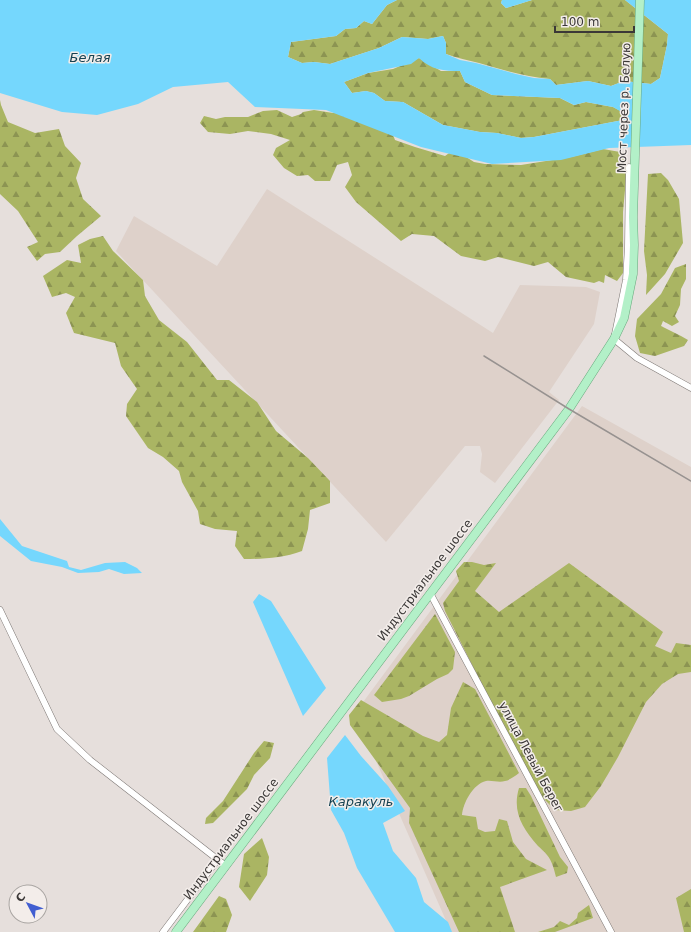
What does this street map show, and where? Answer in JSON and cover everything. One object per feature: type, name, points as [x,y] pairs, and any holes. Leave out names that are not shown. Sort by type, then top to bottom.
[{"type":"main road","name":"Мост через р. Белую","points":[[633,217],[640,0]]},
{"type":"main road","name":"Индустриальное шоссе","points":[[176,932],[569,409],[614,339],[624,318],[633,274],[633,217]]},
{"type":"street","points":[[629,167],[626,280],[614,339],[637,358],[691,388]]},
{"type":"street","name":"улица Левый Берег","points":[[430,593],[611,932]]},
{"type":"street","points":[[0,610],[57,729],[90,760],[226,866]]},
{"type":"street","points":[[163,932],[218,859]]},
{"type":"shaded area","points":[[267,189],[493,333],[520,285],[586,287],[600,292],[594,324],[549,392],[559,400],[495,483],[480,472],[482,454],[480,446],[465,446],[386,542],[116,251],[134,216],[217,266]]},
{"type":"shaded area","points":[[582,406],[691,467],[691,932],[451,932],[355,713]]},
{"type":"green space","points":[[397,0],[502,0],[501,3],[506,8],[532,0],[625,0],[668,34],[660,78],[651,84],[624,81],[611,86],[588,81],[556,85],[550,79],[514,73],[446,54],[446,43],[443,36],[428,39],[402,37],[379,48],[330,64],[314,62],[302,63],[288,57],[291,42],[336,36],[345,29],[356,28],[364,21],[372,24],[387,5]]},
{"type":"green space","points":[[419,58],[441,71],[460,71],[465,82],[492,95],[560,98],[574,105],[586,102],[613,107],[625,113],[623,120],[534,137],[521,138],[443,125],[403,102],[385,101],[374,93],[366,91],[352,93],[344,82],[368,73],[393,69]]},
{"type":"green space","points":[[0,100],[8,122],[35,133],[59,129],[65,146],[81,163],[76,178],[83,199],[101,216],[60,252],[45,254],[37,261],[27,247],[38,242],[18,211],[0,194]]},
{"type":"green space","points":[[277,110],[292,117],[303,112],[314,110],[333,113],[350,111],[390,127],[395,140],[445,156],[452,151],[460,153],[474,162],[485,164],[521,165],[571,157],[603,149],[626,153],[626,179],[623,212],[623,273],[617,281],[605,275],[604,283],[599,281],[594,283],[566,277],[548,262],[534,266],[498,257],[485,261],[461,256],[434,236],[412,234],[401,241],[356,202],[345,187],[352,175],[348,162],[337,165],[330,181],[315,181],[308,175],[297,176],[284,168],[273,155],[276,148],[290,140],[271,134],[248,131],[230,134],[208,132],[200,123],[204,116],[216,119],[225,117],[248,117],[263,111]]},
{"type":"green space","points":[[661,173],[668,180],[679,199],[683,243],[665,274],[646,295],[647,275],[644,251],[648,174]]},
{"type":"green space","points":[[103,236],[113,251],[143,280],[145,296],[159,320],[187,342],[217,380],[229,380],[257,402],[276,431],[308,458],[330,481],[330,503],[310,510],[308,529],[302,551],[273,558],[244,559],[235,546],[237,531],[215,529],[200,524],[198,511],[182,482],[179,471],[163,457],[148,448],[126,416],[127,404],[137,389],[121,366],[115,343],[74,333],[66,313],[75,297],[66,293],[52,297],[43,276],[67,260],[81,263],[78,245],[90,239]]},
{"type":"green space","points":[[686,264],[686,279],[681,289],[680,305],[675,316],[679,322],[672,326],[663,321],[661,326],[688,340],[684,346],[655,356],[640,353],[635,336],[637,319],[661,294],[675,268]]},
{"type":"green space","points":[[464,562],[484,565],[496,563],[475,591],[499,612],[569,563],[663,632],[655,646],[671,653],[676,643],[691,645],[691,672],[678,674],[662,684],[646,702],[618,757],[601,786],[585,807],[571,811],[555,810],[535,790],[445,611],[443,603],[459,581],[456,571]]},
{"type":"green space","points":[[435,614],[455,652],[453,669],[448,674],[409,696],[382,702],[374,695]]},
{"type":"green space","points":[[463,682],[475,689],[519,773],[512,778],[500,782],[486,781],[481,783],[473,790],[464,805],[462,815],[476,817],[478,829],[485,832],[495,831],[499,819],[507,821],[513,842],[526,859],[547,870],[500,887],[515,932],[459,932],[409,823],[410,808],[350,725],[349,715],[361,700],[423,736],[439,742],[447,735],[451,708]]},
{"type":"green space","points":[[264,741],[274,743],[270,758],[254,775],[247,789],[213,823],[205,824],[206,818],[223,801],[254,753]]},
{"type":"green space","points":[[519,788],[526,788],[531,796],[560,857],[568,867],[567,873],[556,877],[549,857],[532,839],[523,826],[517,804]]},
{"type":"green space","points":[[262,838],[269,857],[267,875],[250,901],[239,887],[244,854]]},
{"type":"green space","points":[[691,889],[691,932],[684,932],[676,898]]},
{"type":"green space","points":[[219,896],[226,899],[232,915],[226,932],[193,932]]},
{"type":"green space","points":[[589,905],[593,918],[555,932],[538,932],[554,927],[560,921],[569,925],[577,918],[578,913]]},
{"type":"water","name":"Белая","points":[[0,0],[397,0],[387,5],[372,24],[364,21],[356,28],[345,29],[336,36],[291,42],[288,57],[302,63],[314,62],[330,64],[379,48],[402,37],[428,39],[443,36],[446,43],[446,54],[460,60],[534,78],[550,79],[556,85],[588,81],[611,86],[624,81],[651,84],[660,78],[667,45],[668,34],[625,0],[691,0],[691,145],[609,148],[561,160],[492,164],[421,147],[326,110],[255,107],[228,82],[173,87],[138,104],[97,115],[62,112],[0,93]],"holes":[[[419,58],[438,69],[460,71],[465,82],[492,95],[560,98],[574,105],[586,102],[613,107],[625,114],[623,120],[534,137],[521,138],[443,125],[403,102],[385,101],[374,93],[366,91],[352,93],[344,82],[368,73],[411,64]]]},
{"type":"water","points":[[502,0],[532,0],[506,8],[501,3]]},
{"type":"water","points":[[0,519],[22,546],[67,561],[69,567],[81,570],[105,563],[125,562],[137,568],[142,573],[124,574],[109,569],[99,572],[78,573],[62,567],[31,561],[0,536]]},
{"type":"water","points":[[259,594],[271,601],[326,688],[303,716],[253,602]]},
{"type":"water","name":"Каракуль","points":[[345,735],[361,756],[388,786],[405,811],[383,823],[393,851],[416,878],[424,902],[448,922],[452,932],[395,932],[357,868],[344,833],[331,810],[327,758]]},
{"type":"railway","points":[[484,356],[569,409],[691,481]]}]
